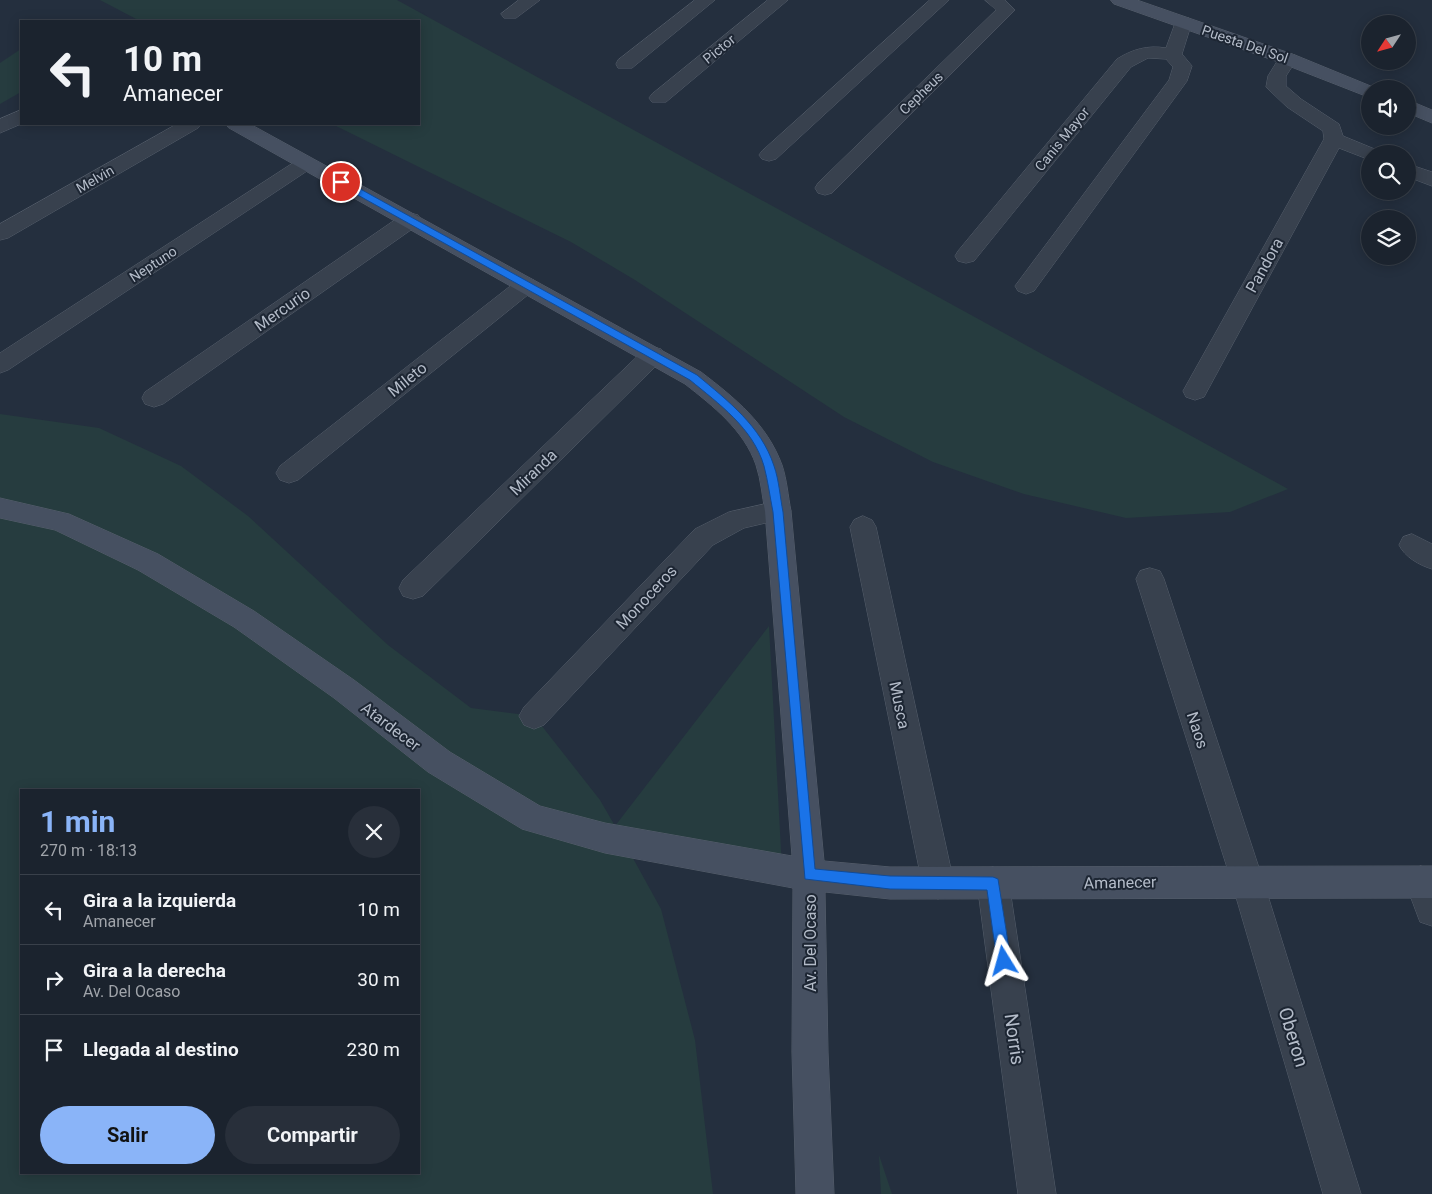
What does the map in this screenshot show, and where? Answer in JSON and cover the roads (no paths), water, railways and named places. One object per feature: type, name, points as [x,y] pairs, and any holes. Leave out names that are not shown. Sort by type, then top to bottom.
[{"type":"street","points":[[510,14],[531,0]]},
{"type":"street","points":[[625,64],[706,0]]},
{"type":"street","name":"Pictor","points":[[660,98],[779,0]]},
{"type":"street","points":[[769,155],[940,0]]},
{"type":"street","name":"Cepheus","points":[[825,188],[1006,10],[994,0]]},
{"type":"street","name":"Puesta Del Sol","points":[[1120,0],[1288,59],[1361,87]]},
{"type":"street","points":[[1026,286],[1178,81],[1183,66],[1173,54],[1183,22]]},
{"type":"street","name":"Canis Mayor","points":[[966,256],[1124,63],[1139,52],[1158,50],[1173,54]]},
{"type":"street","points":[[1288,59],[1277,76],[1276,87],[1294,103],[1332,128],[1334,139],[1361,150]]},
{"type":"street","points":[[1416,110],[1432,117]]},
{"type":"street","points":[[0,127],[20,117]]},
{"type":"street","name":"Melvin","points":[[0,233],[189,125]]},
{"type":"street","name":"Av. Del Ocaso","points":[[238,125],[693,378],[730,408],[754,434],[769,465],[778,512],[809,875],[810,1052],[815,1194]]},
{"type":"street","name":"Pandora","points":[[1194,391],[1334,139]]},
{"type":"street","name":"Neptuno","points":[[0,364],[306,163]]},
{"type":"street","points":[[1416,173],[1432,180]]},
{"type":"street","name":"Mercurio","points":[[154,398],[410,220]]},
{"type":"street","name":"Mileto","points":[[289,473],[526,284]]},
{"type":"street","name":"Miranda","points":[[413,588],[653,355]]},
{"type":"street","name":"Atardecer","points":[[0,508],[60,521],[148,562],[244,619],[344,689],[439,762],[533,818],[605,838],[809,875]]},
{"type":"street","name":"Monoceros","points":[[534,716],[704,537],[738,519],[778,512]]},
{"type":"street","name":"Musca","points":[[863,527],[938,883]]},
{"type":"street","name":"Naos","points":[[1150,579],[1246,880]]},
{"type":"street","name":"Amanecer","points":[[809,875],[890,883],[1246,880],[1428,891]]},
{"type":"street","name":"Oberon","points":[[1246,880],[1342,1194]]},
{"type":"street","name":"Norris","points":[[993,883],[1037,1194]]}]
